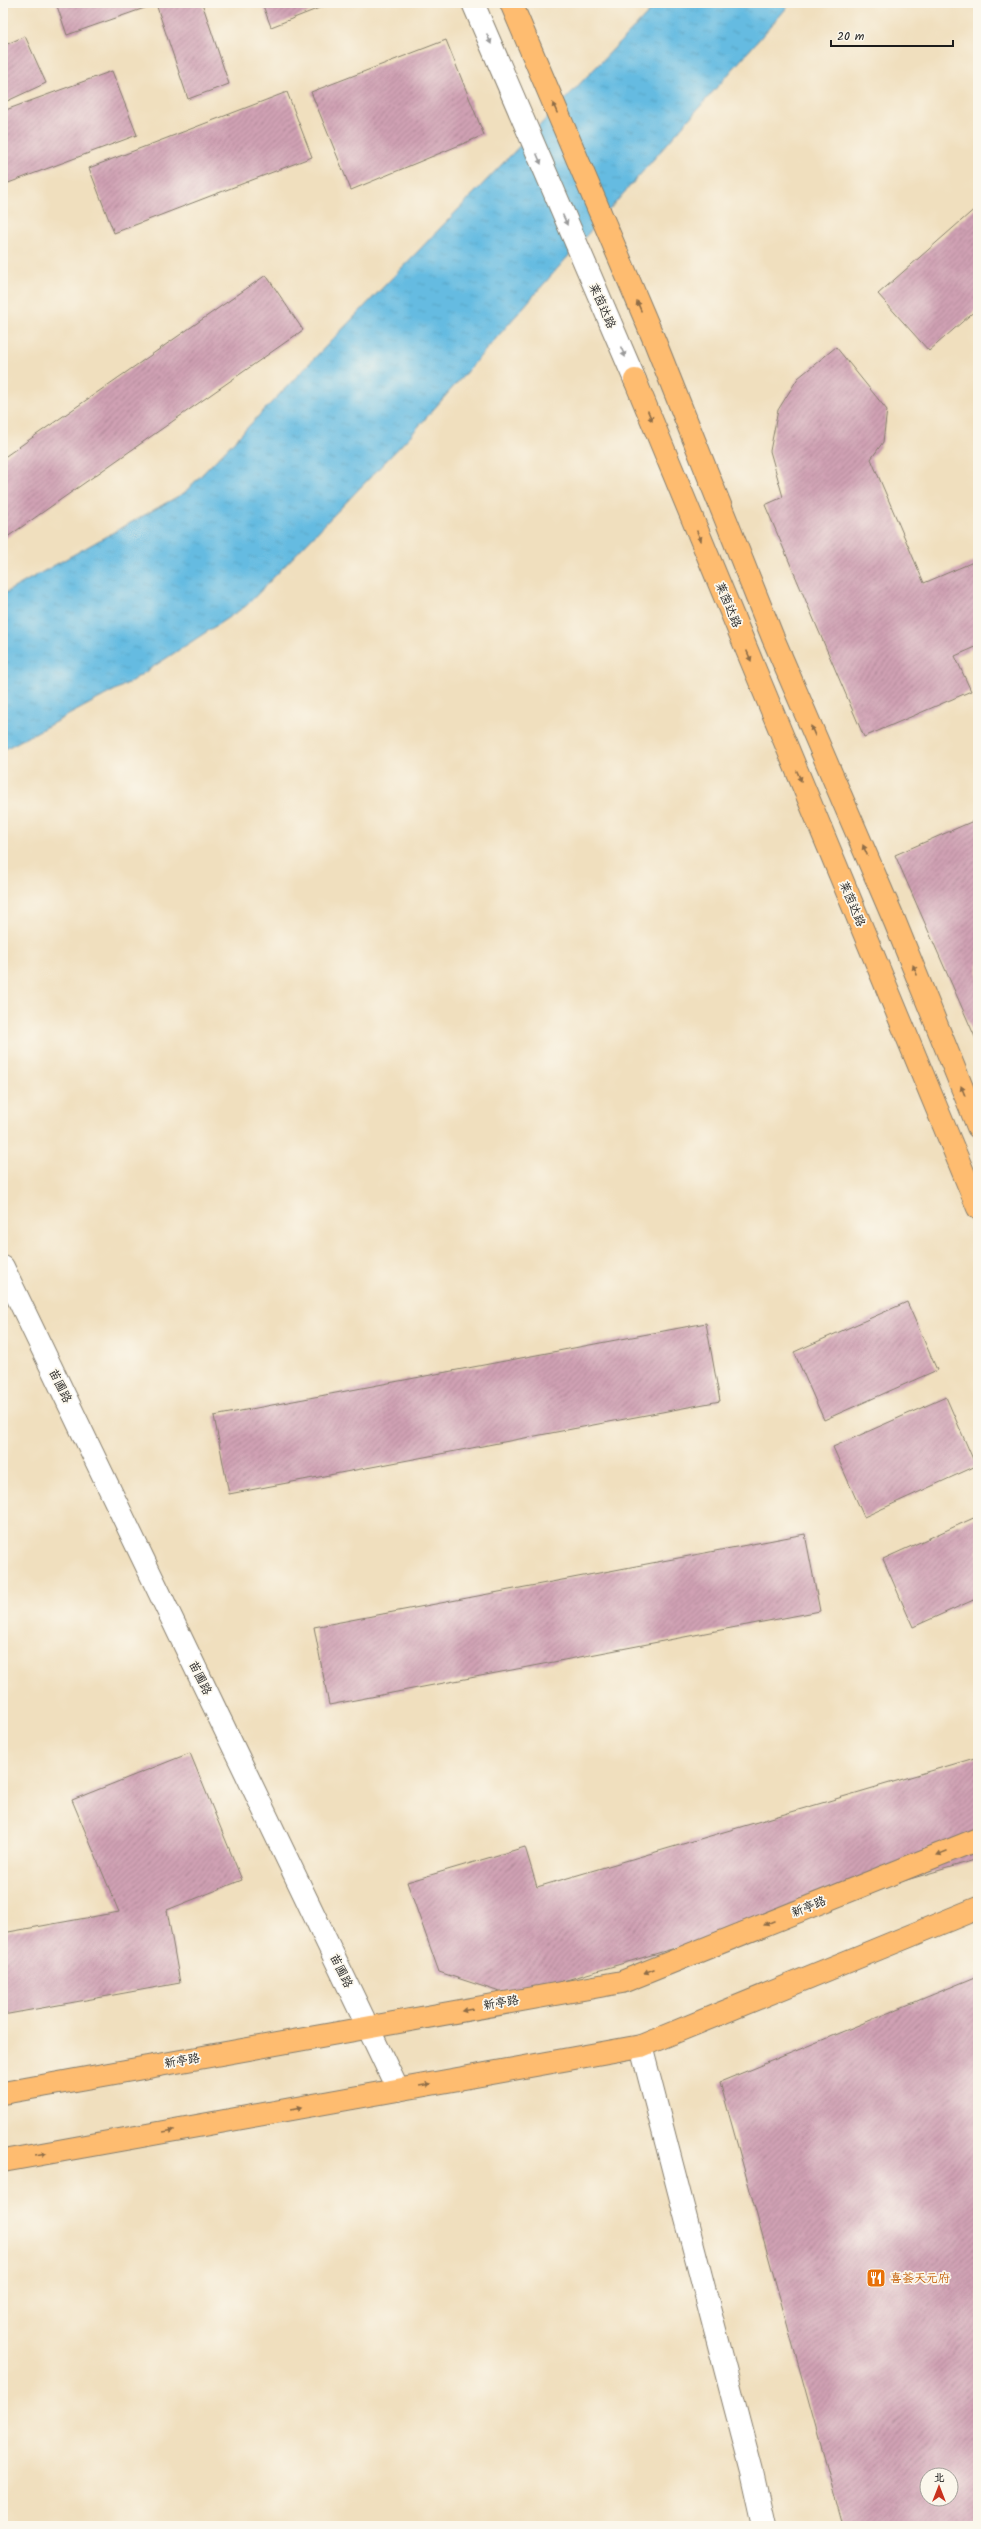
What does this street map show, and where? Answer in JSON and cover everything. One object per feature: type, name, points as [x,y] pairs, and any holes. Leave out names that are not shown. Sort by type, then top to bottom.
[{"type":"main road","points":[[511,3],[655,342],[773,638],[896,922],[978,1127]]},
{"type":"main road","name":"莱茵达路","points":[[635,380],[978,1208]]},
{"type":"main road","name":"新亭路","points":[[3,2093],[622,1982],[978,1839]]},
{"type":"main road","points":[[3,2161],[641,2046],[978,1908]]},
{"type":"street","name":"莱茵达路","points":[[474,3],[635,380]]},
{"type":"street","name":"苗圃路","points":[[3,1267],[398,2090]]},
{"type":"street","points":[[641,2046],[748,2456],[764,2526]]},
{"type":"water","points":[[658,3],[791,3],[411,435],[246,606],[130,682],[3,750],[3,594],[184,493]]},
{"type":"building","points":[[56,3],[202,3],[229,84],[188,99],[156,4],[67,35]]},
{"type":"building","points":[[262,3],[332,3],[271,27]]},
{"type":"building","points":[[25,36],[46,83],[3,103],[3,46]]},
{"type":"building","points":[[446,40],[484,135],[351,190],[311,92]]},
{"type":"building","points":[[112,71],[137,135],[3,185],[3,111]]},
{"type":"building","points":[[287,92],[312,157],[114,233],[89,168]]},
{"type":"building","points":[[978,206],[978,308],[929,351],[878,294]]},
{"type":"building","points":[[266,275],[303,330],[3,540],[3,458]]},
{"type":"building","points":[[836,347],[887,410],[883,442],[871,459],[924,583],[978,560],[978,646],[955,656],[971,691],[864,737],[765,505],[783,497],[770,451],[778,410],[798,378]]},
{"type":"building","points":[[978,819],[978,1044],[895,855]]},
{"type":"building","points":[[907,1302],[937,1370],[824,1420],[794,1352]]},
{"type":"building","points":[[706,1323],[720,1401],[229,1494],[214,1416]]},
{"type":"building","points":[[946,1397],[976,1466],[864,1517],[833,1447]]},
{"type":"building","points":[[978,1516],[978,1598],[913,1627],[883,1559]]},
{"type":"building","points":[[805,1534],[820,1611],[329,1705],[314,1627]]},
{"type":"building","points":[[190,1753],[242,1880],[167,1910],[180,1983],[3,2015],[3,1933],[119,1912],[72,1800]]},
{"type":"building","points":[[978,1757],[978,1859],[512,1996],[439,1972],[407,1882],[525,1847],[537,1887]]},
{"type":"building","name":"喜荟天元府","points":[[978,1976],[978,2526],[843,2526],[720,2082]]},
{"type":"place","name":"喜荟天元府","points":[[876,2278]]}]
